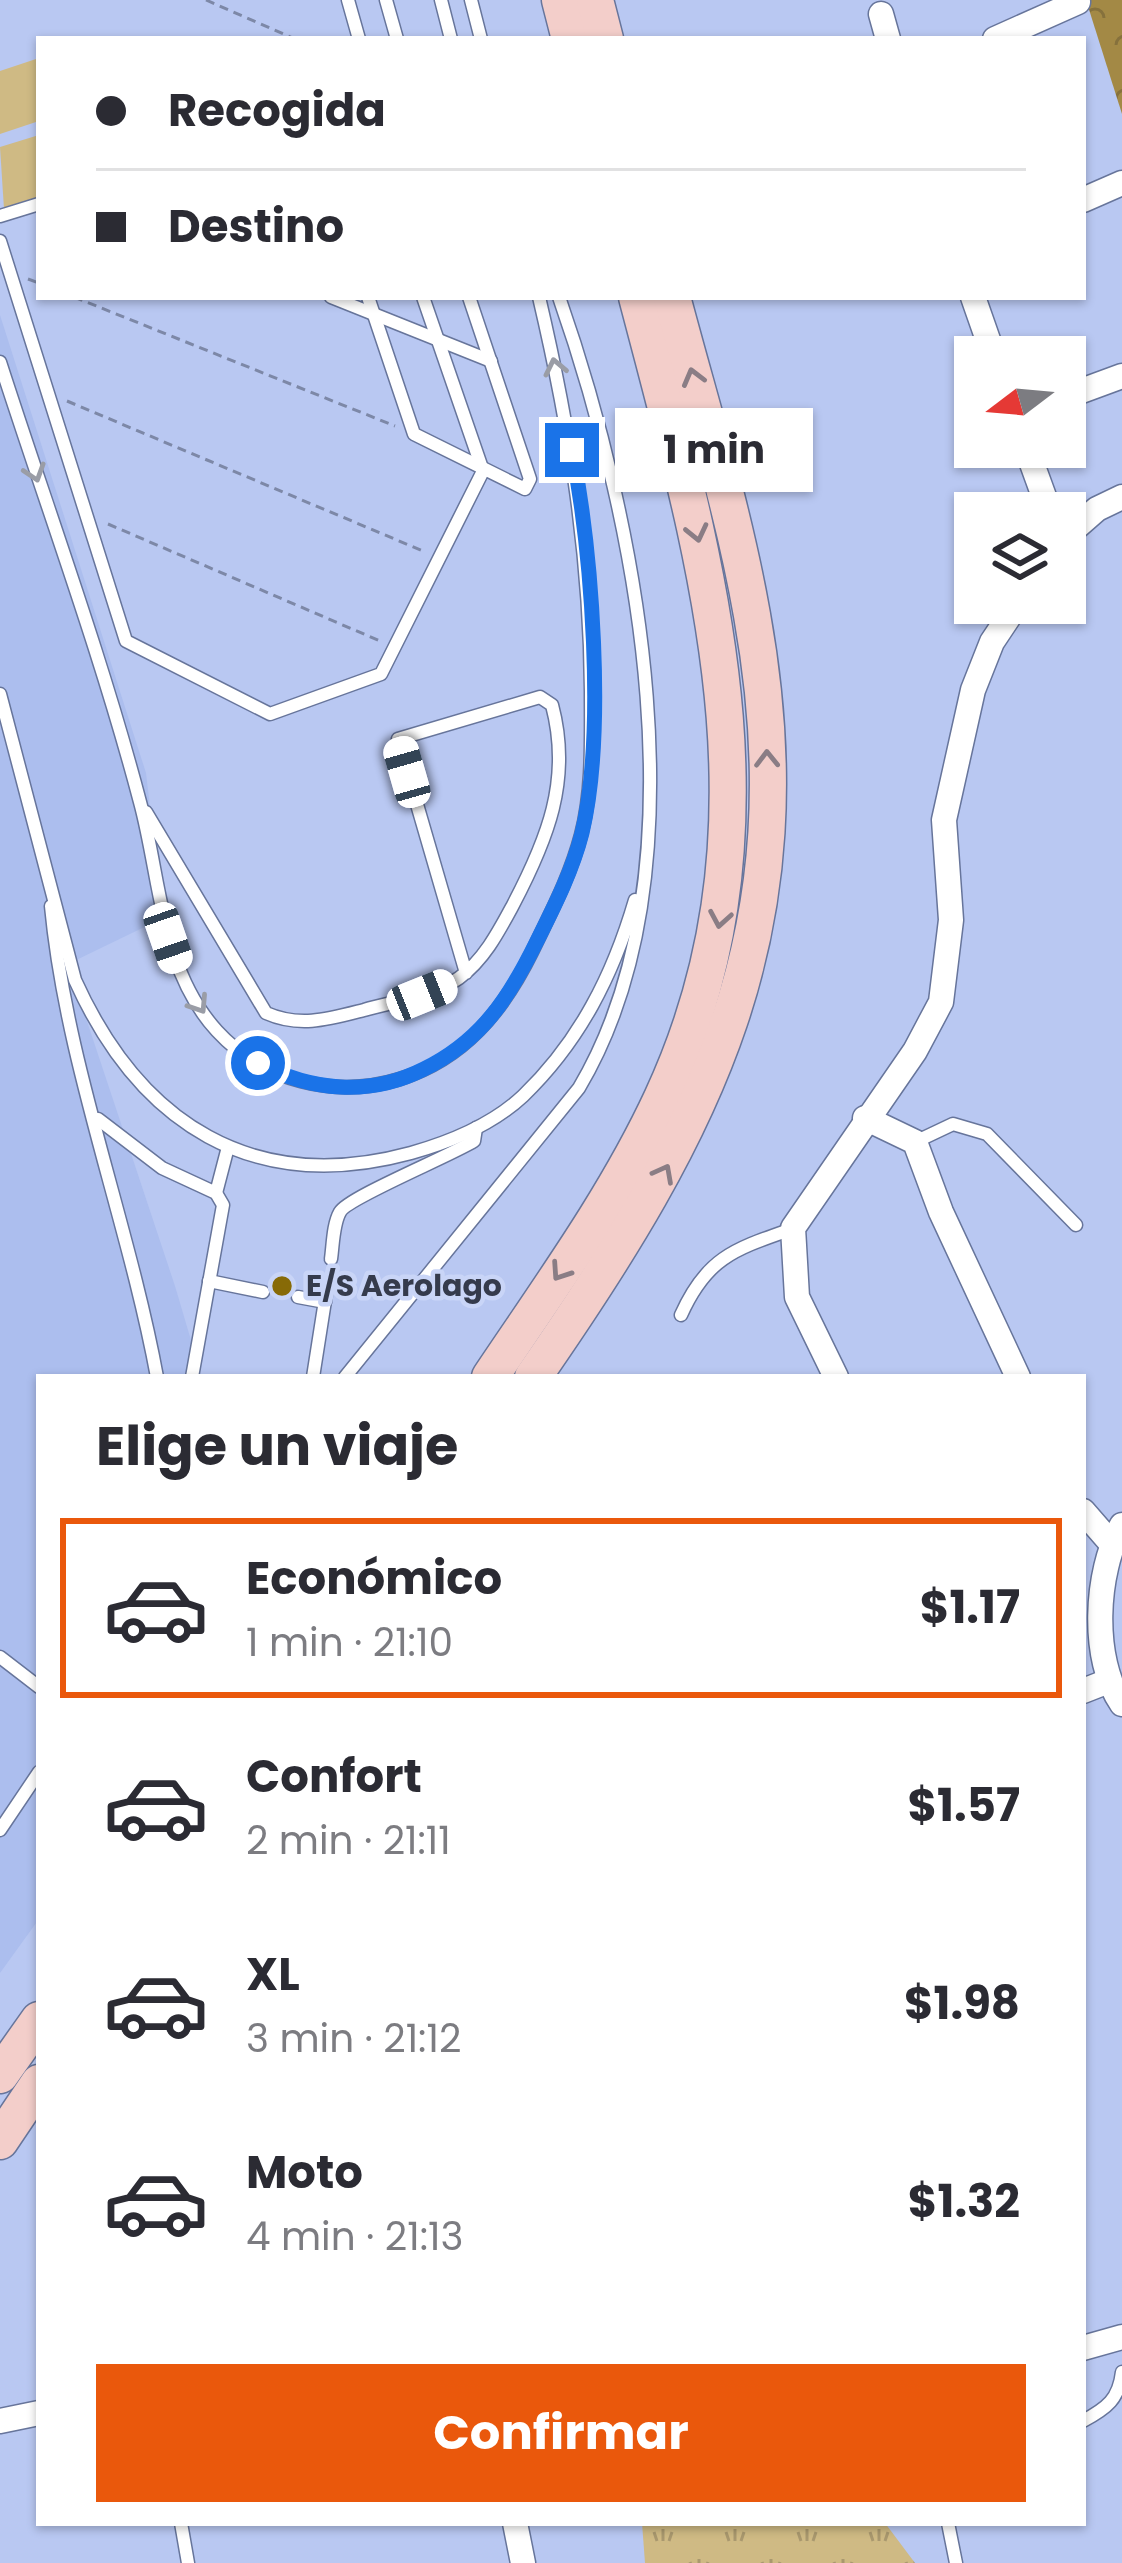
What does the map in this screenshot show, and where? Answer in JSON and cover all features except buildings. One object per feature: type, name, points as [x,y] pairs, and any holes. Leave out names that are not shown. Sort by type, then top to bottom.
[{"type":"main road","points":[[560,0],[569,36]]},
{"type":"main road","points":[[595,0],[604,36]]},
{"type":"main road","points":[[492,1374],[604,1205],[663,1096],[700,995],[727,881],[730,768],[718,642],[694,521],[639,300]]},
{"type":"main road","points":[[535,1374],[643,1213],[711,1078],[734,1017],[759,904],[767,790],[753,620],[673,300]]},
{"type":"main road","points":[[0,2075],[36,2024]]},
{"type":"main road","points":[[0,2141],[36,2087]]},
{"type":"street","points":[[1001,36],[1078,2]]},
{"type":"street","points":[[880,14],[887,36]]},
{"type":"street","points":[[1086,199],[1122,183]]},
{"type":"street","points":[[974,300],[987,336]]},
{"type":"street","points":[[1086,390],[1122,376]]},
{"type":"street","points":[[1086,524],[1121,501]]},
{"type":"street","points":[[835,1374],[797,1297],[793,1228],[915,1051],[941,1002],[951,920],[944,820],[973,690],[1004,624]]},
{"type":"street","points":[[865,1118],[915,1142],[941,1212],[1017,1374]]},
{"type":"street","points":[[1086,1513],[1117,1534],[1095,1686],[1122,1704]]},
{"type":"street","points":[[1086,2347],[1119,2337]]},
{"type":"street","points":[[0,2420],[36,2414]]},
{"type":"street","points":[[516,2526],[523,2563]]},
{"type":"lane","points":[[348,0],[358,36]]},
{"type":"lane","points":[[386,0],[396,36]]},
{"type":"lane","points":[[441,0],[450,36]]},
{"type":"lane","points":[[471,0],[480,36]]},
{"type":"lane","points":[[0,216],[36,205]]},
{"type":"lane","points":[[0,241],[126,641],[262,712],[382,674],[399,649],[484,471],[425,300]]},
{"type":"lane","points":[[338,300],[491,362]]},
{"type":"lane","points":[[369,300],[414,434],[518,488],[529,486],[470,300]]},
{"type":"lane","points":[[0,362],[140,803],[168,938],[183,979],[217,1031],[258,1063],[327,1088],[374,1086],[412,1075],[452,1055],[497,1012],[566,882],[584,823],[590,755],[584,524],[540,300]]},
{"type":"lane","points":[[347,1374],[579,1088],[620,1007],[638,934],[649,755],[641,650],[598,425],[560,300]]},
{"type":"lane","points":[[0,694],[75,980],[106,1043],[163,1106],[228,1147],[308,1167],[365,1167],[476,1128],[522,1097],[580,1028],[616,965],[641,882]]},
{"type":"lane","points":[[140,803],[266,1013],[290,1023],[325,1020],[422,995],[466,973],[484,955],[548,837],[561,740],[552,705],[540,697],[398,739],[466,973]]},
{"type":"lane","points":[[47,863],[67,1016],[97,1118],[156,1374]]},
{"type":"lane","points":[[97,1118],[162,1168],[216,1193]]},
{"type":"lane","points":[[915,1142],[953,1124],[988,1134],[1076,1226]]},
{"type":"lane","points":[[331,1258],[339,1213],[352,1198],[438,1163],[474,1141],[476,1128]]},
{"type":"lane","points":[[192,1374],[225,1220],[216,1193],[228,1147]]},
{"type":"lane","points":[[681,1315],[697,1279],[743,1246],[793,1228]]},
{"type":"lane","points":[[209,1281],[263,1292]]},
{"type":"lane","points":[[298,1297],[326,1295],[313,1374]]},
{"type":"lane","points":[[0,1657],[36,1685]]},
{"type":"lane","points":[[0,1830],[36,1776]]},
{"type":"lane","points":[[1086,2419],[1105,2409],[1120,2392],[1119,2337]]},
{"type":"lane","points":[[182,2526],[188,2563]]},
{"type":"lane","points":[[949,2526],[956,2563]]},
{"type":"path","points":[[206,0],[288,36]]},
{"type":"path","points":[[81,300],[414,434]]},
{"type":"path","points":[[46,392],[441,559]]},
{"type":"path","points":[[89,516],[399,649]]},
{"type":"shaded area","points":[[0,315],[146,773],[163,918],[68,964],[175,1286],[193,1347],[194,1374],[36,1374],[36,1923],[0,1973]]},
{"type":"green space","points":[[1086,0],[1122,0],[1122,114]]},
{"type":"green space","points":[[36,59],[36,122],[0,134],[0,71]]},
{"type":"green space","points":[[36,136],[36,199],[4,209],[0,147]]},
{"type":"green space","points":[[642,2526],[887,2526],[915,2563],[645,2563]]},
{"type":"place","name":"E/S Aerolago","points":[[282,1286]]},
{"type":"route","points":[[258,1063],[327,1088],[374,1086],[412,1075],[467,1045],[497,1012],[522,973],[566,882],[586,810],[590,622],[584,524],[572,450]]}]
